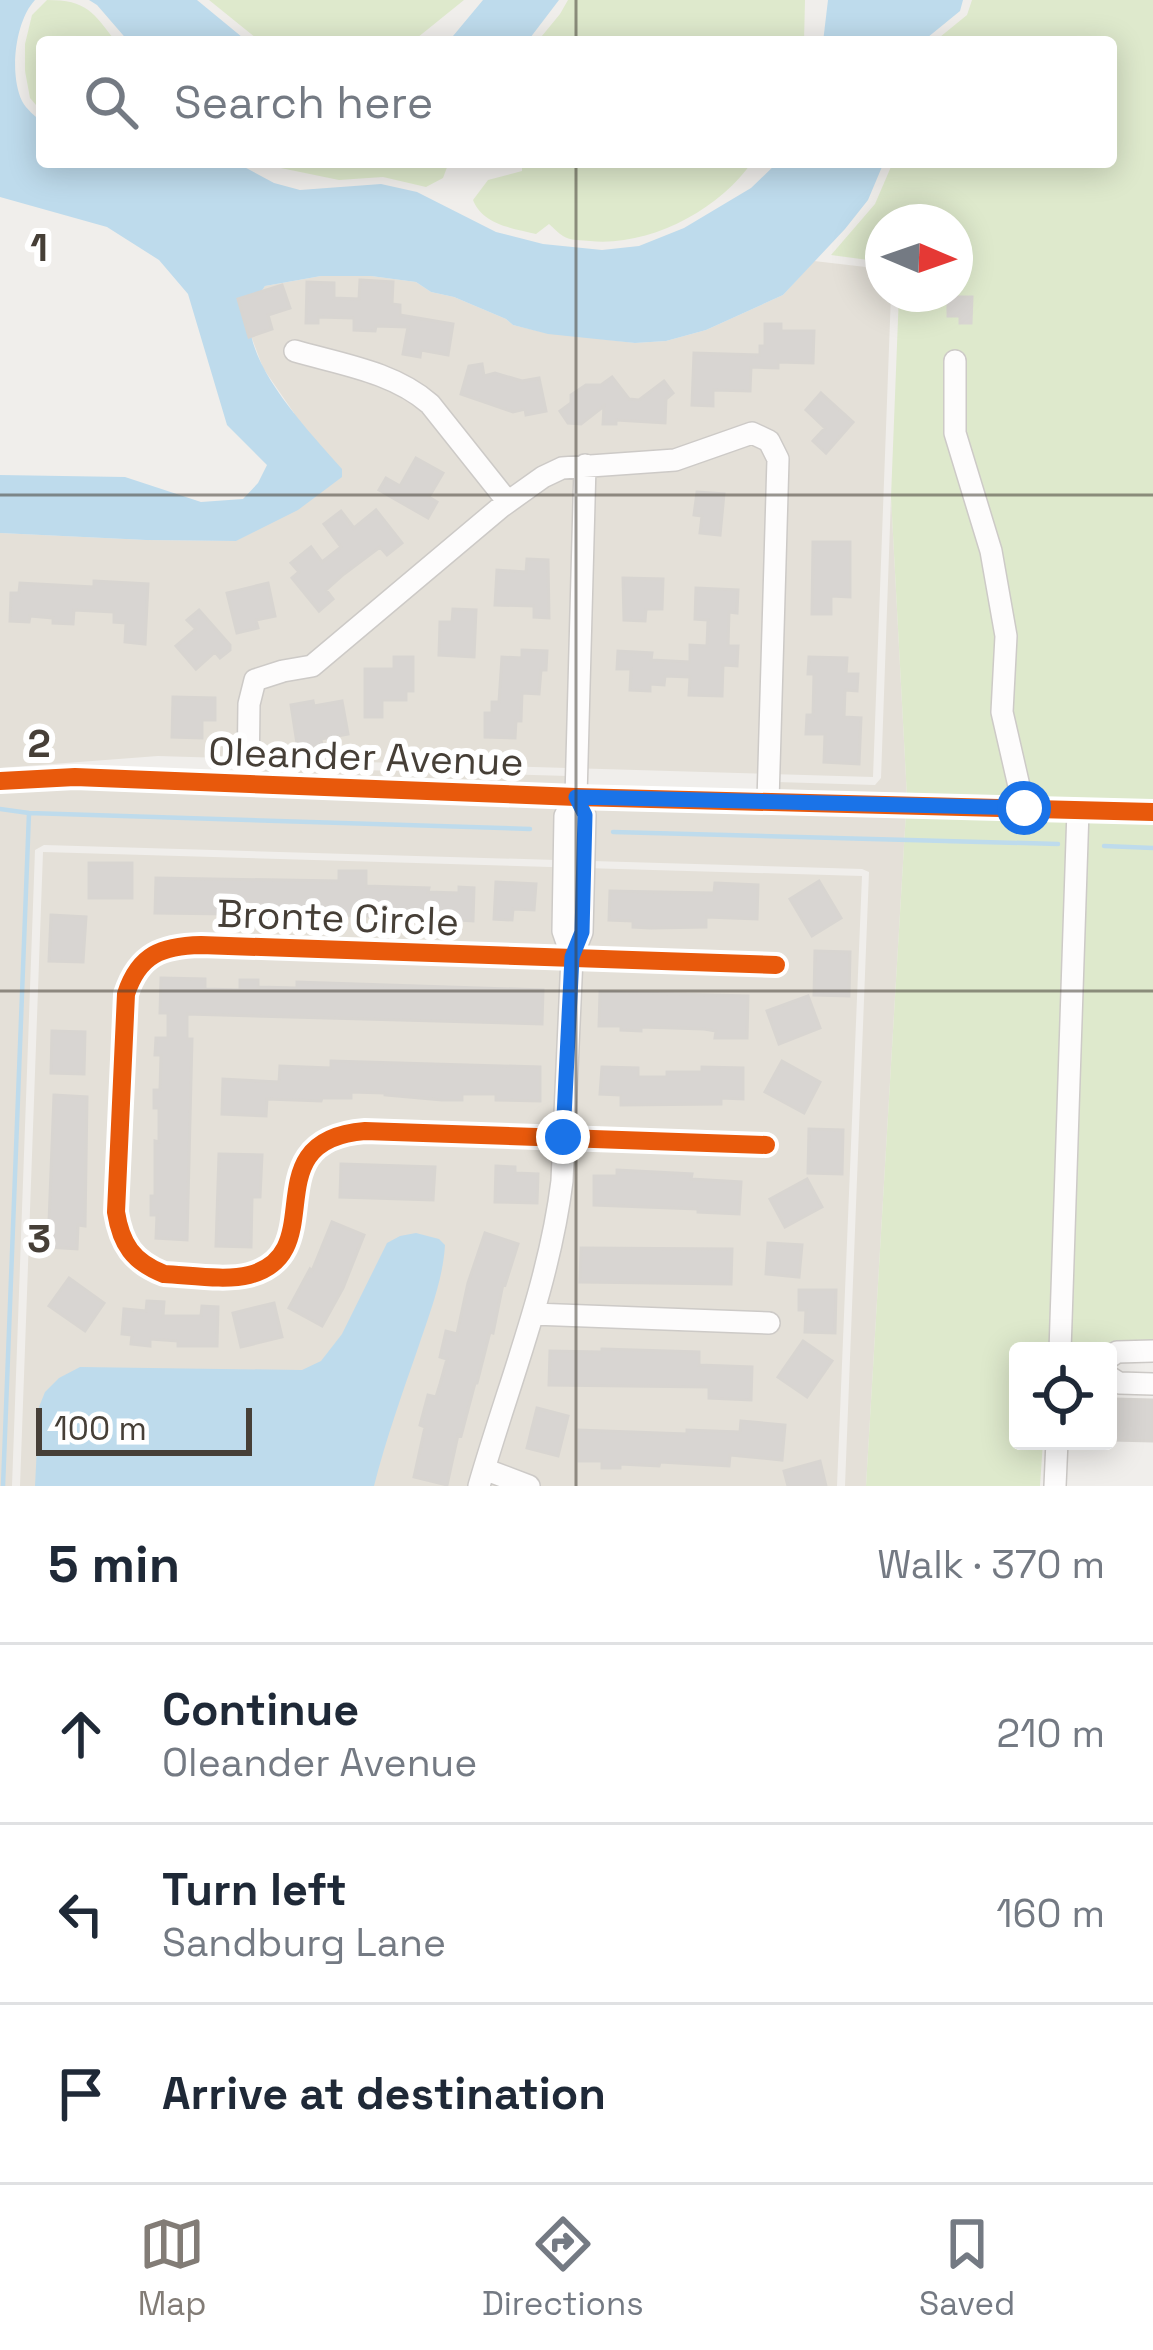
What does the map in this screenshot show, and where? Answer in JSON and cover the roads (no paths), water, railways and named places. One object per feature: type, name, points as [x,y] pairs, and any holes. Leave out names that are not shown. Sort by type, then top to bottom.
[{"type":"street","points":[[295,350],[379,375],[418,393],[508,502]]},
{"type":"street","points":[[956,361],[955,433],[991,550],[1006,636],[1002,712],[1024,808]]},
{"type":"street","points":[[248,784],[249,704],[255,680],[312,666],[508,502],[562,468],[675,460],[752,433],[769,441],[778,459],[768,801]]},
{"type":"street","points":[[529,1486],[482,1478],[558,1216],[572,957],[582,932],[585,815],[576,797],[585,465]]},
{"type":"street","name":"Oleander Avenue","points":[[4,781],[75,777],[576,797],[1153,812]]},
{"type":"street","points":[[1060,1342],[1078,810]]},
{"type":"street","name":"Bronte Circle","points":[[563,1137],[365,1131],[332,1138],[312,1152],[300,1173],[295,1223],[284,1250],[250,1275],[164,1274],[135,1258],[119,1229],[126,994],[136,970],[158,951],[201,945],[572,957]]},
{"type":"street","points":[[572,957],[776,965]]},
{"type":"street","points":[[563,1137],[766,1145]]},
{"type":"street","points":[[532,1314],[769,1323]]},
{"type":"street","points":[[1117,1352],[1153,1351]]},
{"type":"street","points":[[1117,1382],[1153,1384]]},
{"type":"street","points":[[1055,1486],[1057,1450]]},
{"type":"water","points":[[0,0],[35,0],[23,21],[15,63],[22,101],[36,116],[36,168],[246,168],[300,190],[381,184],[417,192],[496,232],[543,244],[602,250],[639,246],[684,228],[751,188],[772,168],[881,168],[868,200],[783,295],[706,330],[666,341],[635,343],[548,334],[513,325],[416,282],[321,276],[265,286],[254,301],[253,344],[277,391],[342,469],[342,477],[298,510],[236,541],[0,533],[0,475],[125,477],[201,502],[243,499],[267,465],[227,425],[188,294],[159,260],[107,227],[0,197]]},
{"type":"water","points":[[89,0],[197,0],[241,36],[124,36]]},
{"type":"water","points":[[483,0],[559,0],[532,36],[453,36]]},
{"type":"water","points":[[828,0],[963,0],[960,11],[929,36],[824,36]]},
{"type":"water","points":[[416,1233],[439,1239],[445,1245],[444,1258],[374,1486],[35,1486],[39,1407],[59,1378],[80,1367],[302,1370],[321,1361],[342,1334],[387,1243]]},
{"type":"waterway","points":[[0,809],[530,829]]},
{"type":"waterway","points":[[3,1486],[29,813]]},
{"type":"waterway","points":[[613,832],[1058,844]]},
{"type":"waterway","points":[[1104,846],[1153,848]]}]
